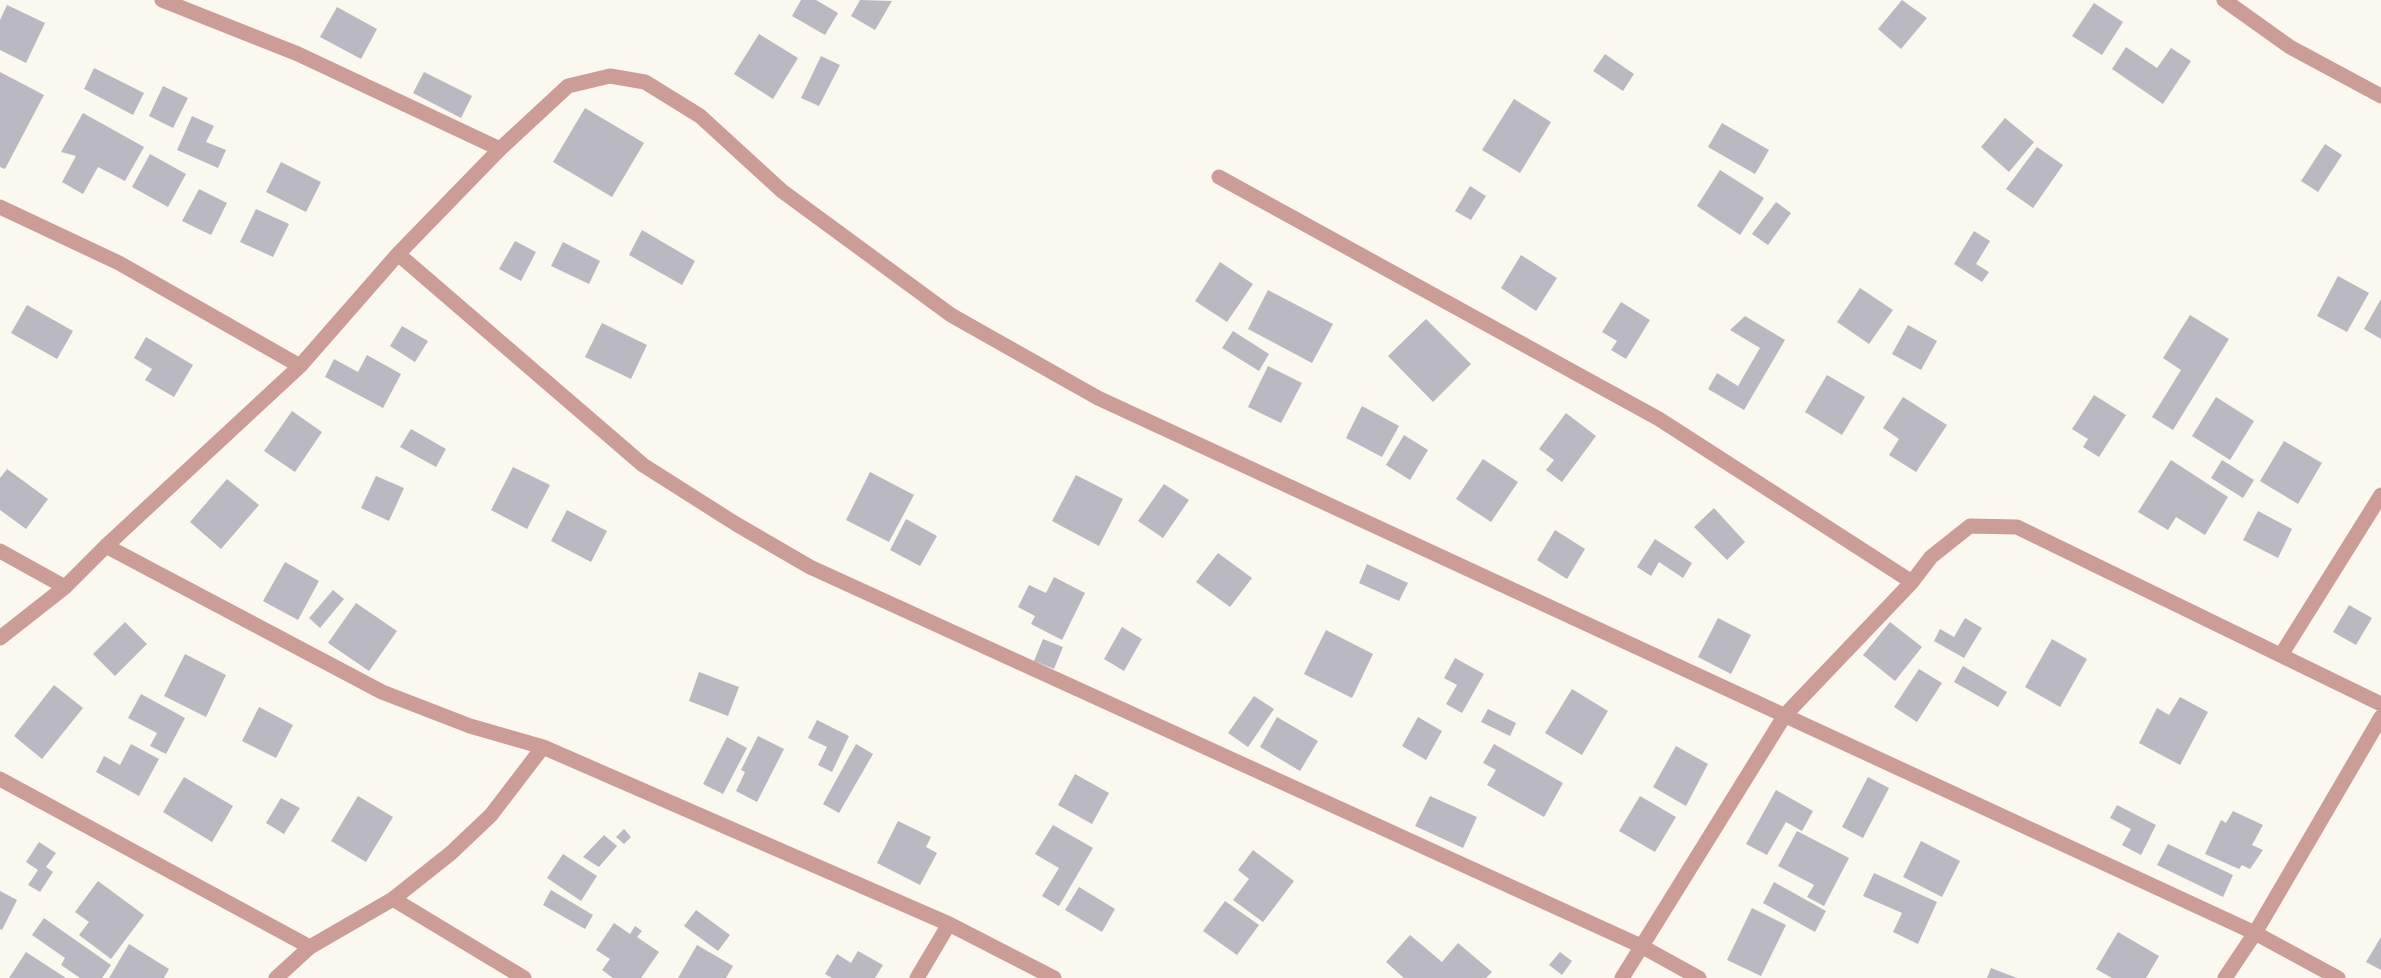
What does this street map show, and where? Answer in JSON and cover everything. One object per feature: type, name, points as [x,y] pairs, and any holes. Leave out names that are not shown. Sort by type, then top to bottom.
[{"type":"street","points":[[162,0],[298,54],[500,149]]},
{"type":"street","points":[[2224,0],[2290,47],[2381,96]]},
{"type":"street","points":[[0,638],[65,587],[106,546],[300,366],[398,254],[500,149],[568,86],[610,76],[645,82],[700,116],[782,191],[952,315],[1098,398],[2255,934],[2338,978]]},
{"type":"street","points":[[1219,177],[1659,419],[1912,582]]},
{"type":"street","points":[[0,207],[119,263],[300,366]]},
{"type":"street","points":[[398,254],[643,465],[736,524],[810,567],[1641,946],[1699,978]]},
{"type":"street","points":[[2282,655],[2381,495]]},
{"type":"street","points":[[1622,978],[1785,715],[1912,582],[1931,558],[1970,526],[2017,527],[2381,704]]},
{"type":"street","points":[[106,546],[382,692],[470,726],[543,747],[949,924],[1054,978]]},
{"type":"street","points":[[0,551],[65,587]]},
{"type":"street","points":[[2225,978],[2255,934],[2381,717]]},
{"type":"street","points":[[276,978],[310,947],[393,899],[451,853],[490,815],[543,747]]},
{"type":"street","points":[[0,779],[310,947]]},
{"type":"street","points":[[393,899],[524,978]]},
{"type":"street","points":[[917,978],[949,924]]},
{"type":"building","points":[[801,0],[816,0],[838,13],[825,35],[792,16]]},
{"type":"building","points":[[860,0],[892,1],[875,30],[851,16]]},
{"type":"building","points":[[1902,0],[1927,18],[1901,49],[1878,29]]},
{"type":"building","points":[[2094,3],[2123,22],[2102,55],[2072,36]]},
{"type":"building","points":[[7,5],[45,23],[26,63],[0,50],[0,20]]},
{"type":"building","points":[[337,7],[377,29],[361,59],[320,37]]},
{"type":"building","points":[[759,34],[798,58],[773,99],[734,74]]},
{"type":"building","points":[[2126,47],[2157,68],[2171,48],[2191,61],[2163,104],[2112,69]]},
{"type":"building","points":[[1605,54],[1634,74],[1623,91],[1593,71]]},
{"type":"building","points":[[821,56],[840,65],[819,106],[801,98]]},
{"type":"building","points":[[94,68],[144,93],[133,115],[84,89]]},
{"type":"building","points":[[0,72],[44,95],[5,169],[0,167]]},
{"type":"building","points":[[424,72],[472,96],[461,118],[413,93]]},
{"type":"building","points":[[163,86],[188,98],[173,128],[149,116]]},
{"type":"building","points":[[1514,99],[1551,122],[1520,173],[1482,150]]},
{"type":"building","points":[[585,108],[644,143],[612,197],[553,162]]},
{"type":"building","points":[[83,113],[144,147],[125,181],[98,167],[83,194],[62,182],[76,156],[61,152]]},
{"type":"building","points":[[192,116],[214,126],[206,142],[226,150],[218,168],[177,150]]},
{"type":"building","points":[[2005,118],[2034,142],[2009,172],[1981,147]]},
{"type":"building","points":[[1722,123],[1769,150],[1755,174],[1708,147]]},
{"type":"building","points":[[2325,144],[2342,155],[2318,192],[2301,181]]},
{"type":"building","points":[[2037,147],[2063,165],[2033,208],[2006,189]]},
{"type":"building","points":[[150,154],[186,174],[168,207],[132,187]]},
{"type":"building","points":[[281,162],[321,182],[306,212],[266,192]]},
{"type":"building","points":[[1720,170],[1764,198],[1740,235],[1697,206]]},
{"type":"building","points":[[1470,186],[1486,196],[1471,220],[1455,211]]},
{"type":"building","points":[[199,189],[227,203],[211,235],[182,221]]},
{"type":"building","points":[[1776,202],[1791,213],[1768,245],[1752,234]]},
{"type":"building","points":[[256,209],[289,224],[273,257],[240,242]]},
{"type":"building","points":[[642,230],[695,261],[682,285],[629,255]]},
{"type":"building","points":[[1974,231],[1990,241],[1976,264],[1989,272],[1982,282],[1954,264]]},
{"type":"building","points":[[515,241],[536,252],[521,281],[499,269]]},
{"type":"building","points":[[563,242],[600,261],[589,284],[551,266]]},
{"type":"building","points":[[1521,255],[1557,278],[1536,311],[1501,288]]},
{"type":"building","points":[[1220,262],[1253,284],[1227,322],[1195,301]]},
{"type":"building","points":[[2338,276],[2369,293],[2347,332],[2317,316]]},
{"type":"building","points":[[1860,288],[1893,310],[1869,344],[1837,322]]},
{"type":"building","points":[[1268,290],[1333,324],[1312,363],[1248,329]]},
{"type":"building","points":[[2381,299],[2381,339],[2364,329]]},
{"type":"building","points":[[1621,302],[1650,320],[1626,359],[1611,350],[1617,341],[1602,332]]},
{"type":"building","points":[[27,305],[73,331],[57,359],[11,333]]},
{"type":"building","points":[[2190,315],[2229,339],[2173,430],[2152,417],[2181,370],[2163,358]]},
{"type":"building","points":[[1745,316],[1785,340],[1744,410],[1708,389],[1717,373],[1738,386],[1760,348],[1730,330]]},
{"type":"building","points":[[1426,319],[1471,364],[1433,402],[1388,356]]},
{"type":"building","points":[[602,323],[647,345],[631,379],[585,357]]},
{"type":"building","points":[[1908,325],[1937,341],[1921,370],[1892,354]]},
{"type":"building","points":[[402,326],[428,341],[415,362],[390,346]]},
{"type":"building","points":[[1233,331],[1269,354],[1259,371],[1222,348]]},
{"type":"building","points":[[146,337],[193,365],[174,397],[145,380],[152,369],[134,358]]},
{"type":"building","points":[[367,355],[401,374],[383,408],[325,377],[334,359],[358,372]]},
{"type":"building","points":[[1268,366],[1302,383],[1281,423],[1248,407]]},
{"type":"building","points":[[1827,375],[1865,397],[1842,435],[1805,412]]},
{"type":"building","points":[[2094,395],[2126,415],[2099,457],[2083,447],[2088,439],[2072,429]]},
{"type":"building","points":[[1903,397],[1947,425],[1916,472],[1889,455],[1899,439],[1883,428]]},
{"type":"building","points":[[2216,397],[2254,421],[2230,460],[2192,436]]},
{"type":"building","points":[[1362,406],[1399,426],[1382,457],[1346,438]]},
{"type":"building","points":[[292,411],[322,432],[295,472],[264,451]]},
{"type":"building","points":[[1566,413],[1596,436],[1562,482],[1546,470],[1554,460],[1539,449]]},
{"type":"building","points":[[411,429],[446,449],[436,467],[400,447]]},
{"type":"building","points":[[1404,435],[1428,450],[1410,480],[1386,465]]},
{"type":"building","points":[[2284,441],[2322,463],[2298,504],[2260,481]]},
{"type":"building","points":[[1483,459],[1518,482],[1491,522],[1456,499]]},
{"type":"building","points":[[2171,460],[2228,497],[2205,535],[2176,517],[2168,530],[2138,512]]},
{"type":"building","points":[[2222,460],[2254,480],[2243,498],[2211,478]]},
{"type":"building","points":[[513,467],[550,485],[527,529],[491,510]]},
{"type":"building","points":[[7,469],[48,499],[26,529],[0,510],[0,478]]},
{"type":"building","points":[[870,472],[914,495],[889,542],[846,520]]},
{"type":"building","points":[[1076,475],[1123,499],[1099,546],[1052,521]]},
{"type":"building","points":[[376,476],[404,488],[389,521],[361,508]]},
{"type":"building","points":[[227,479],[259,505],[221,549],[190,522]]},
{"type":"building","points":[[1164,484],[1189,500],[1163,538],[1138,521]]},
{"type":"building","points":[[1714,508],[1745,542],[1727,560],[1694,527]]},
{"type":"building","points":[[567,510],[607,531],[591,562],[551,541]]},
{"type":"building","points":[[2258,511],[2292,529],[2278,558],[2243,540]]},
{"type":"building","points":[[906,519],[937,536],[920,566],[890,550]]},
{"type":"building","points":[[1555,530],[1585,549],[1567,579],[1537,560]]},
{"type":"building","points":[[1655,539],[1692,563],[1683,578],[1659,562],[1651,576],[1637,567]]},
{"type":"building","points":[[1218,553],[1252,578],[1230,607],[1196,582]]},
{"type":"building","points":[[285,562],[319,581],[298,620],[263,601]]},
{"type":"building","points":[[1367,564],[1408,583],[1399,601],[1359,583]]},
{"type":"building","points":[[1054,577],[1085,593],[1062,640],[1031,624],[1035,616],[1018,607],[1029,585],[1046,593]]},
{"type":"building","points":[[333,590],[344,599],[320,628],[309,618]]},
{"type":"building","points":[[356,603],[397,631],[369,671],[328,643]]},
{"type":"building","points":[[2349,605],[2372,618],[2356,645],[2333,632]]},
{"type":"building","points":[[1718,618],[1751,635],[1731,674],[1698,657]]},
{"type":"building","points":[[1965,618],[1982,628],[1964,658],[1934,641],[1940,629],[1954,637]]},
{"type":"building","points":[[125,622],[147,644],[115,676],[93,654]]},
{"type":"building","points":[[1890,622],[1922,647],[1895,681],[1863,655]]},
{"type":"building","points":[[1122,627],[1142,639],[1124,671],[1104,659]]},
{"type":"building","points":[[1326,630],[1373,654],[1352,698],[1304,674]]},
{"type":"building","points":[[1043,639],[1063,647],[1054,669],[1034,661]]},
{"type":"building","points":[[2052,639],[2087,659],[2060,707],[2025,687]]},
{"type":"building","points":[[185,654],[226,675],[206,717],[164,696]]},
{"type":"building","points":[[1455,658],[1484,674],[1462,713],[1446,704],[1457,685],[1444,678]]},
{"type":"building","points":[[1963,666],[2007,692],[1998,707],[1954,682]]},
{"type":"building","points":[[1919,669],[1942,683],[1917,722],[1894,707]]},
{"type":"building","points":[[699,672],[739,687],[728,716],[689,701]]},
{"type":"building","points":[[54,685],[83,708],[42,759],[14,736]]},
{"type":"building","points":[[1572,689],[1608,711],[1582,755],[1545,733]]},
{"type":"building","points":[[141,694],[185,718],[166,754],[150,746],[157,733],[128,718]]},
{"type":"building","points":[[1254,696],[1274,709],[1248,747],[1228,733]]},
{"type":"building","points":[[2180,697],[2208,712],[2180,765],[2139,743],[2157,708],[2169,715]]},
{"type":"building","points":[[259,707],[293,725],[276,758],[242,741]]},
{"type":"building","points":[[1488,709],[1516,723],[1510,736],[1481,722]]},
{"type":"building","points":[[1277,717],[1318,741],[1300,771],[1260,747]]},
{"type":"building","points":[[1418,717],[1442,731],[1426,760],[1402,746]]},
{"type":"building","points":[[817,720],[849,736],[832,772],[818,765],[827,747],[808,738]]},
{"type":"building","points":[[758,736],[784,749],[757,802],[736,791],[745,772],[741,770]]},
{"type":"building","points":[[727,737],[747,748],[723,794],[703,784]]},
{"type":"building","points":[[131,744],[159,759],[139,796],[96,772],[104,756],[120,765]]},
{"type":"building","points":[[856,744],[873,754],[839,813],[823,804]]},
{"type":"building","points":[[1494,744],[1563,783],[1544,817],[1487,785],[1496,770],[1483,763]]},
{"type":"building","points":[[1676,746],[1708,764],[1686,806],[1653,787]]},
{"type":"building","points":[[1075,774],[1109,793],[1092,824],[1058,805]]},
{"type":"building","points":[[184,777],[233,806],[212,842],[163,812]]},
{"type":"building","points":[[1868,777],[1889,788],[1863,838],[1842,827]]},
{"type":"building","points":[[1776,790],[1813,811],[1802,831],[1786,822],[1767,855],[1746,844]]},
{"type":"building","points":[[358,796],[393,817],[366,862],[331,841]]},
{"type":"building","points":[[1430,796],[1477,817],[1463,848],[1415,826]]},
{"type":"building","points":[[1640,796],[1676,817],[1655,852],[1619,831]]},
{"type":"building","points":[[281,798],[300,808],[284,834],[266,823]]},
{"type":"building","points":[[2117,805],[2156,825],[2141,855],[2122,845],[2131,829],[2110,818]]},
{"type":"building","points":[[2233,811],[2263,825],[2252,845],[2263,850],[2250,869],[2242,865],[2239,869],[2205,854],[2221,820],[2226,823]]},
{"type":"building","points":[[898,821],[931,837],[926,847],[937,853],[920,885],[877,863]]},
{"type":"building","points":[[1053,825],[1093,848],[1059,906],[1042,896],[1059,868],[1035,854]]},
{"type":"building","points":[[624,829],[631,837],[624,844],[616,837]]},
{"type":"building","points":[[1797,831],[1849,858],[1824,906],[1807,897],[1814,885],[1778,866]]},
{"type":"building","points":[[604,835],[617,846],[599,867],[583,857]]},
{"type":"building","points":[[1921,841],[1960,861],[1942,897],[1903,877]]},
{"type":"building","points":[[39,842],[56,853],[46,867],[53,872],[40,892],[28,885],[38,870],[26,862]]},
{"type":"building","points":[[2168,844],[2233,875],[2223,897],[2157,865]]},
{"type":"building","points":[[1253,850],[1294,881],[1263,922],[1233,900],[1249,879],[1238,870]]},
{"type":"building","points":[[563,854],[597,876],[581,901],[547,878]]},
{"type":"building","points":[[1874,873],[1937,902],[1918,944],[1893,932],[1902,913],[1863,896]]},
{"type":"building","points":[[98,881],[144,915],[111,959],[79,935],[89,922],[75,912]]},
{"type":"building","points":[[1774,882],[1826,911],[1815,932],[1763,903]]},
{"type":"building","points":[[1079,887],[1115,909],[1102,932],[1065,910]]},
{"type":"building","points":[[551,890],[593,915],[585,929],[543,905]]},
{"type":"building","points":[[0,891],[17,900],[2,930],[0,929]]},
{"type":"building","points":[[1225,901],[1259,925],[1237,955],[1203,931]]},
{"type":"building","points":[[1752,908],[1786,925],[1761,976],[1727,960]]},
{"type":"building","points":[[696,910],[730,935],[718,951],[684,926]]},
{"type":"building","points":[[44,918],[111,965],[102,978],[80,978],[61,965],[65,958],[32,935]]},
{"type":"building","points":[[614,923],[630,934],[635,926],[642,931],[637,937],[659,952],[641,978],[613,978],[602,970],[610,959],[596,950]]},
{"type":"building","points":[[2118,932],[2159,956],[2146,978],[2112,978],[2096,969]]},
{"type":"building","points":[[1410,935],[1442,962],[1458,943],[1492,972],[1486,978],[1404,978],[1386,962]]},
{"type":"building","points":[[2381,937],[2381,970],[2366,962]]},
{"type":"building","points":[[129,944],[169,969],[164,978],[109,978]]},
{"type":"building","points":[[697,945],[733,966],[726,978],[678,978]]},
{"type":"building","points":[[858,951],[883,965],[875,978],[832,978],[825,974],[837,954],[851,963]]},
{"type":"building","points":[[26,952],[66,978],[9,978]]},
{"type":"building","points":[[1560,952],[1572,961],[1562,975],[1549,965]]},
{"type":"building","points":[[1991,968],[2017,978],[1987,978]]}]
